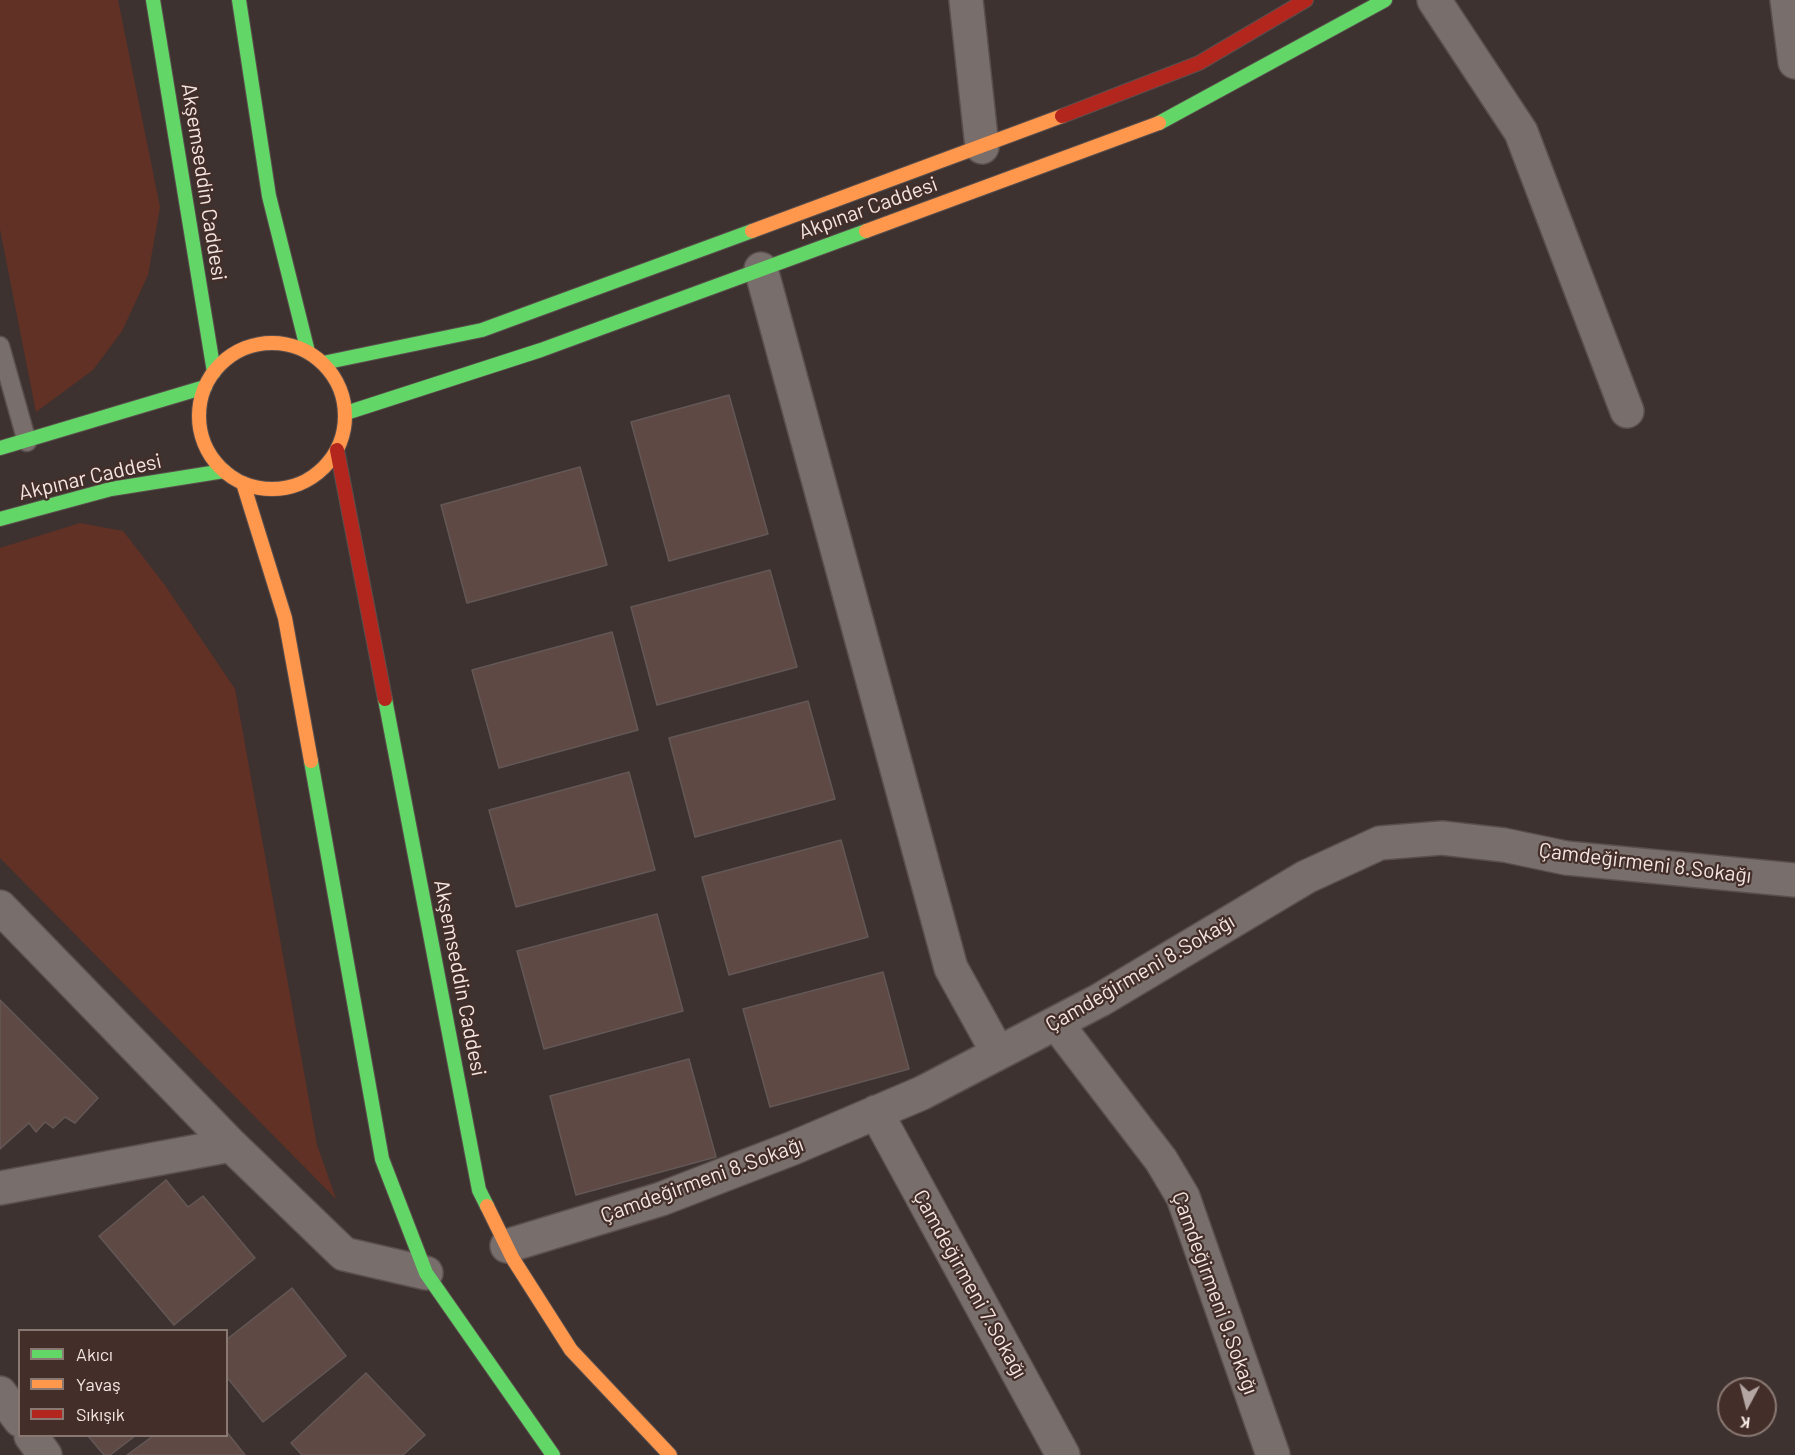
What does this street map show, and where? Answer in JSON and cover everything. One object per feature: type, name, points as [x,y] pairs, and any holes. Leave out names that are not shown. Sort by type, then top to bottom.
[{"type":"main road","name":"Akşemseddin Caddesi","points":[[153,0],[214,372]]},
{"type":"main road","points":[[239,0],[269,196],[308,352]]},
{"type":"main road","name":"Akpınar Caddesi","points":[[323,363],[482,330],[982,147],[1199,63],[1306,0]]},
{"type":"main road","name":"Akpınar Caddesi","points":[[346,413],[541,350],[1151,128],[1385,0]]},
{"type":"main road","points":[[267,343],[288,345],[308,352],[323,363],[335,378],[342,395],[346,413],[344,432],[338,450],[325,467],[307,481],[286,488],[264,489],[243,483],[224,471],[212,458],[203,441],[200,414],[205,387],[214,372],[229,357],[247,347],[267,343]]},
{"type":"main road","points":[[0,448],[27,442],[205,387]]},
{"type":"main road","name":"Akşemseddin Caddesi","points":[[338,450],[479,1190],[507,1246],[571,1350],[670,1455]]},
{"type":"main road","name":"Akpınar Caddesi","points":[[0,519],[111,489],[224,471]]},
{"type":"main road","points":[[243,483],[285,618],[382,1159],[426,1273],[553,1455]]},
{"type":"street","points":[[966,0],[982,147]]},
{"type":"street","points":[[1434,0],[1521,132],[1627,411]]},
{"type":"street","points":[[1786,0],[1794,49]]},
{"type":"street","points":[[761,269],[951,968],[998,1053]]},
{"type":"street","name":"Çamdeğirmeni 8.Sokağı","points":[[507,1246],[661,1198],[792,1148],[922,1093],[1100,1000],[1306,877],[1380,843],[1442,838],[1504,845],[1566,858],[1795,880]]},
{"type":"street","points":[[0,907],[231,1145],[344,1254],[426,1273]]},
{"type":"street","name":"Çamdeğirmeni 9.Sokağı","points":[[1056,1023],[1161,1160],[1183,1197],[1273,1455]]},
{"type":"street","name":"Çamdeğirmeni 7.Sokağı","points":[[876,1112],[1063,1455]]},
{"type":"street","points":[[0,1188],[231,1145]]},
{"type":"street","points":[[0,1393],[18,1417]]},
{"type":"street","points":[[32,1437],[45,1455]]},
{"type":"lane","points":[[0,346],[27,442]]},
{"type":"shaded area","points":[[0,0],[118,0],[160,207],[148,275],[122,331],[93,370],[36,412],[0,229]]},
{"type":"shaded area","points":[[80,523],[123,531],[164,584],[235,689],[317,1145],[336,1199],[0,858],[0,548]]},
{"type":"building","points":[[729,395],[768,534],[669,561],[631,422]]},
{"type":"building","points":[[580,467],[607,565],[467,603],[441,505]]},
{"type":"building","points":[[770,570],[797,667],[657,705],[631,607]]},
{"type":"building","points":[[612,632],[638,730],[499,768],[472,670]]},
{"type":"building","points":[[808,701],[835,799],[695,837],[669,738]]},
{"type":"building","points":[[629,772],[655,870],[516,907],[489,810]]},
{"type":"building","points":[[841,840],[868,937],[729,975],[702,877]]},
{"type":"building","points":[[657,914],[683,1011],[544,1049],[517,951]]},
{"type":"building","points":[[883,972],[909,1069],[770,1107],[743,1009]]},
{"type":"building","points":[[0,1000],[98,1098],[75,1123],[65,1117],[53,1128],[45,1122],[36,1132],[29,1123],[0,1149]]},
{"type":"building","points":[[689,1059],[716,1157],[576,1195],[550,1096]]},
{"type":"building","points":[[166,1180],[188,1207],[203,1196],[255,1258],[174,1325],[99,1236]]},
{"type":"building","points":[[292,1288],[346,1356],[263,1422],[228,1378],[228,1338]]},
{"type":"building","points":[[366,1373],[425,1435],[403,1455],[302,1455],[291,1443]]},
{"type":"building","points":[[228,1434],[245,1455],[127,1455],[152,1437],[228,1437]]},
{"type":"building","points":[[89,1437],[134,1437],[110,1455],[104,1455]]},
{"type":"traffic: fast","points":[[153,0],[214,372]]},
{"type":"traffic: fast","points":[[239,0],[269,196],[308,352]]},
{"type":"traffic: fast","points":[[1159,123],[1385,0]]},
{"type":"traffic: fast","points":[[323,363],[482,330],[752,231]]},
{"type":"traffic: fast","points":[[346,413],[541,350],[866,231]]},
{"type":"traffic: fast","points":[[0,448],[205,387]]},
{"type":"traffic: fast","points":[[0,519],[111,489],[224,471]]},
{"type":"traffic: fast","points":[[385,699],[479,1190],[487,1206]]},
{"type":"traffic: fast","points":[[311,761],[382,1159],[426,1273],[553,1455]]},
{"type":"traffic: slow","points":[[752,231],[1062,116]]},
{"type":"traffic: slow","points":[[866,231],[1159,123]]},
{"type":"traffic: slow","points":[[272,343],[300,349],[324,364],[339,388],[345,416],[339,444],[324,468],[300,483],[272,489],[244,483],[220,468],[205,444],[199,416],[205,388],[220,364],[244,349],[272,343]]},
{"type":"traffic: slow","points":[[243,483],[285,618],[311,761]]},
{"type":"traffic: slow","points":[[487,1206],[513,1259],[571,1350],[670,1455]]},
{"type":"traffic: jam","points":[[1062,116],[1199,63],[1306,0]]},
{"type":"traffic: jam","points":[[337,450],[385,699]]}]
